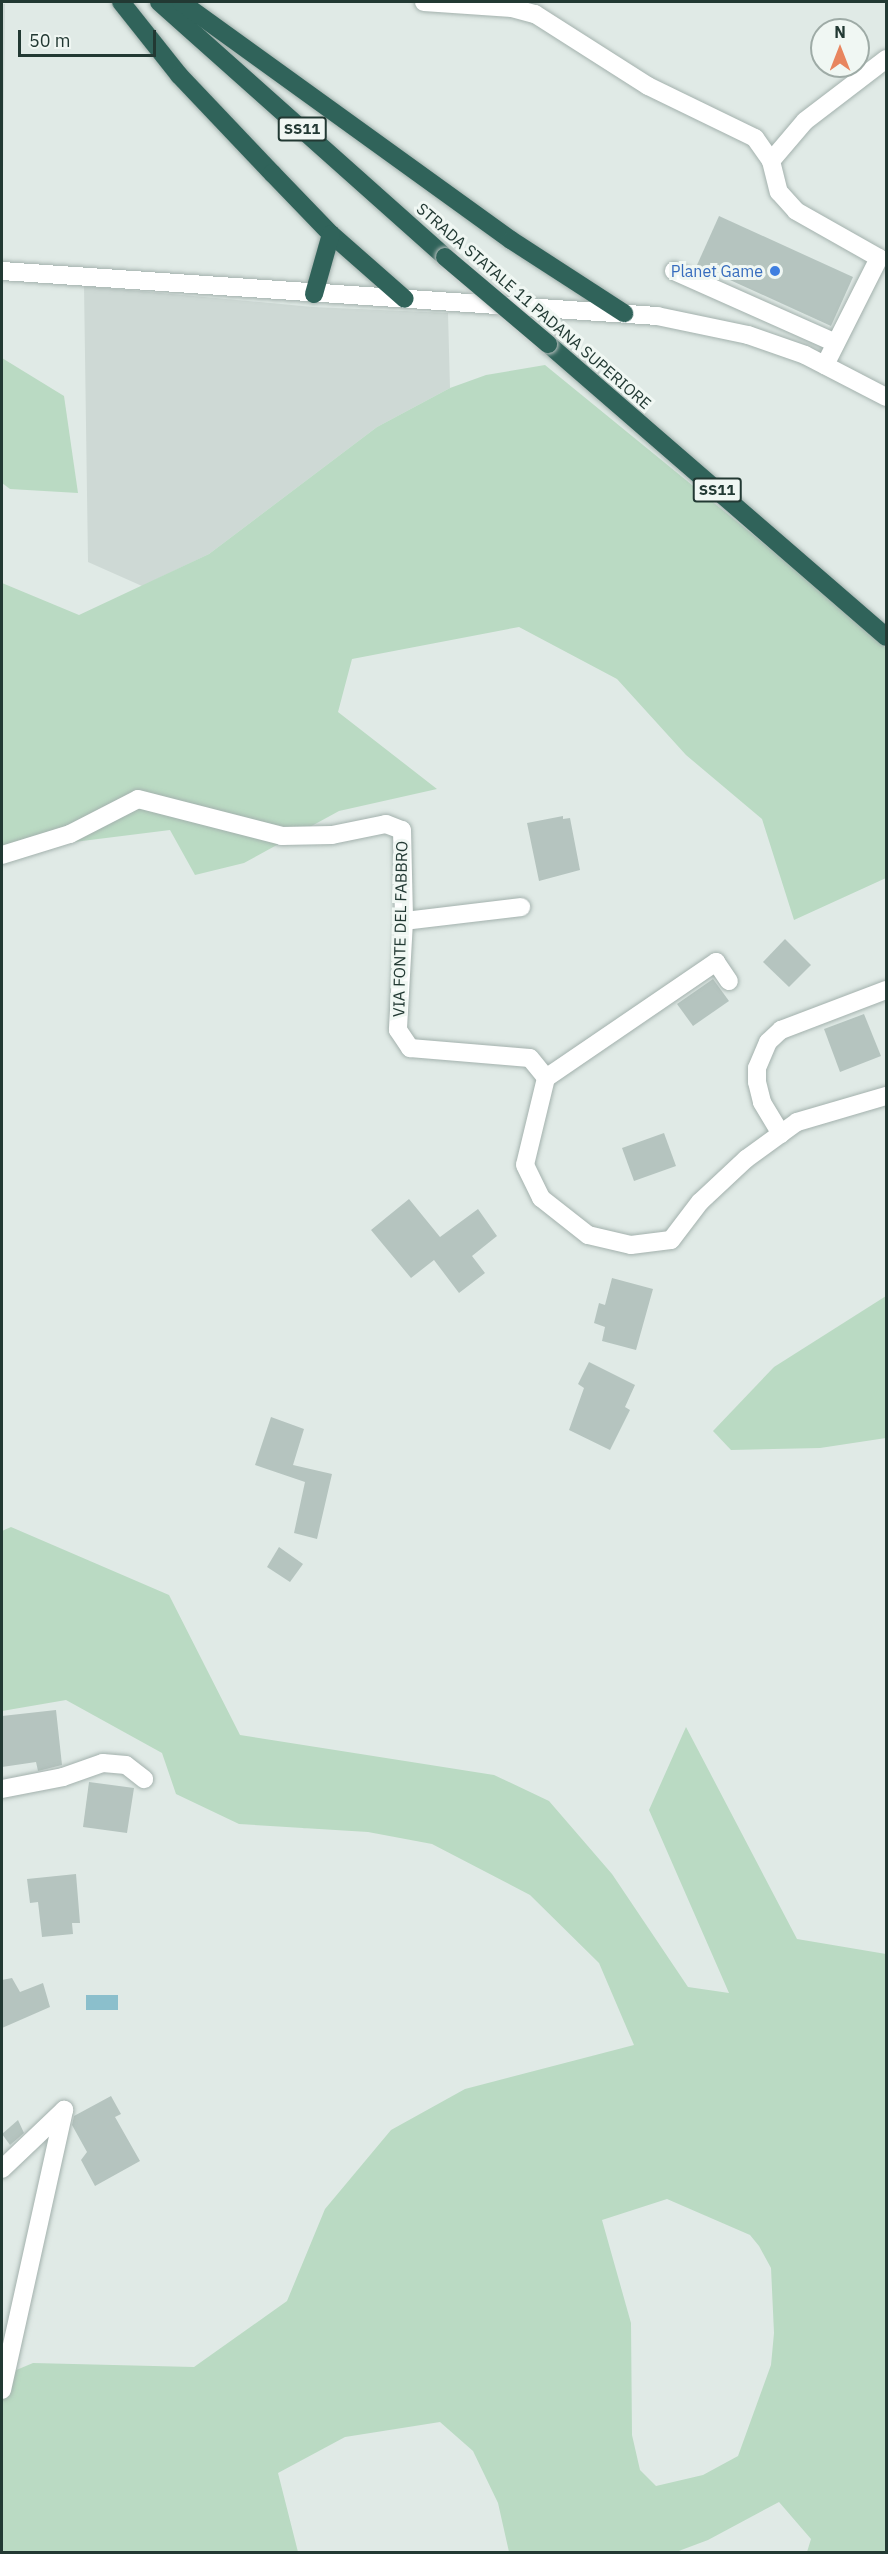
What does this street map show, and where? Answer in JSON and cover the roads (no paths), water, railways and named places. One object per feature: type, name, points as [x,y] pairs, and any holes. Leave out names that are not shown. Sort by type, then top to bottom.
[{"type":"highway","points":[[121,2],[179,75],[331,234],[405,299]]},
{"type":"highway","name":"STRADA STATALE 11 PADANA SUPERIORE","points":[[159,2],[445,257],[886,637]]},
{"type":"highway","points":[[181,2],[511,240],[624,313]]},
{"type":"highway","points":[[314,294],[331,234]]},
{"type":"street","points":[[424,2],[512,8],[535,14],[648,86],[745,131],[771,161],[779,192],[796,212],[879,258],[825,365]]},
{"type":"street","points":[[771,161],[805,121],[886,59]]},
{"type":"street","points":[[674,271],[836,343]]},
{"type":"street","points":[[2,272],[657,315],[748,335],[825,365],[886,397]]},
{"type":"street","name":"VIA FONTE DEL FABBRO","points":[[2,855],[70,834],[138,799],[282,836],[332,835],[386,824],[402,830],[404,921],[398,1030],[410,1048],[530,1058],[546,1078]]},
{"type":"street","points":[[404,921],[520,907]]},
{"type":"street","points":[[729,981],[716,962],[546,1078],[525,1165],[541,1198],[588,1235],[631,1245],[671,1240],[700,1202],[746,1159],[797,1122],[886,1096]]},
{"type":"street","points":[[781,1134],[762,1102],[757,1082],[757,1068],[768,1042],[781,1030],[886,990]]},
{"type":"street","points":[[2,1789],[63,1777],[103,1763],[126,1765],[144,1779]]},
{"type":"street","points":[[2,2169],[64,2109],[2,2390]]},
{"type":"water","points":[[86,1995],[118,1995],[118,2010],[86,2010]]},
{"type":"place","name":"Planet Game","points":[[775,271]]}]
